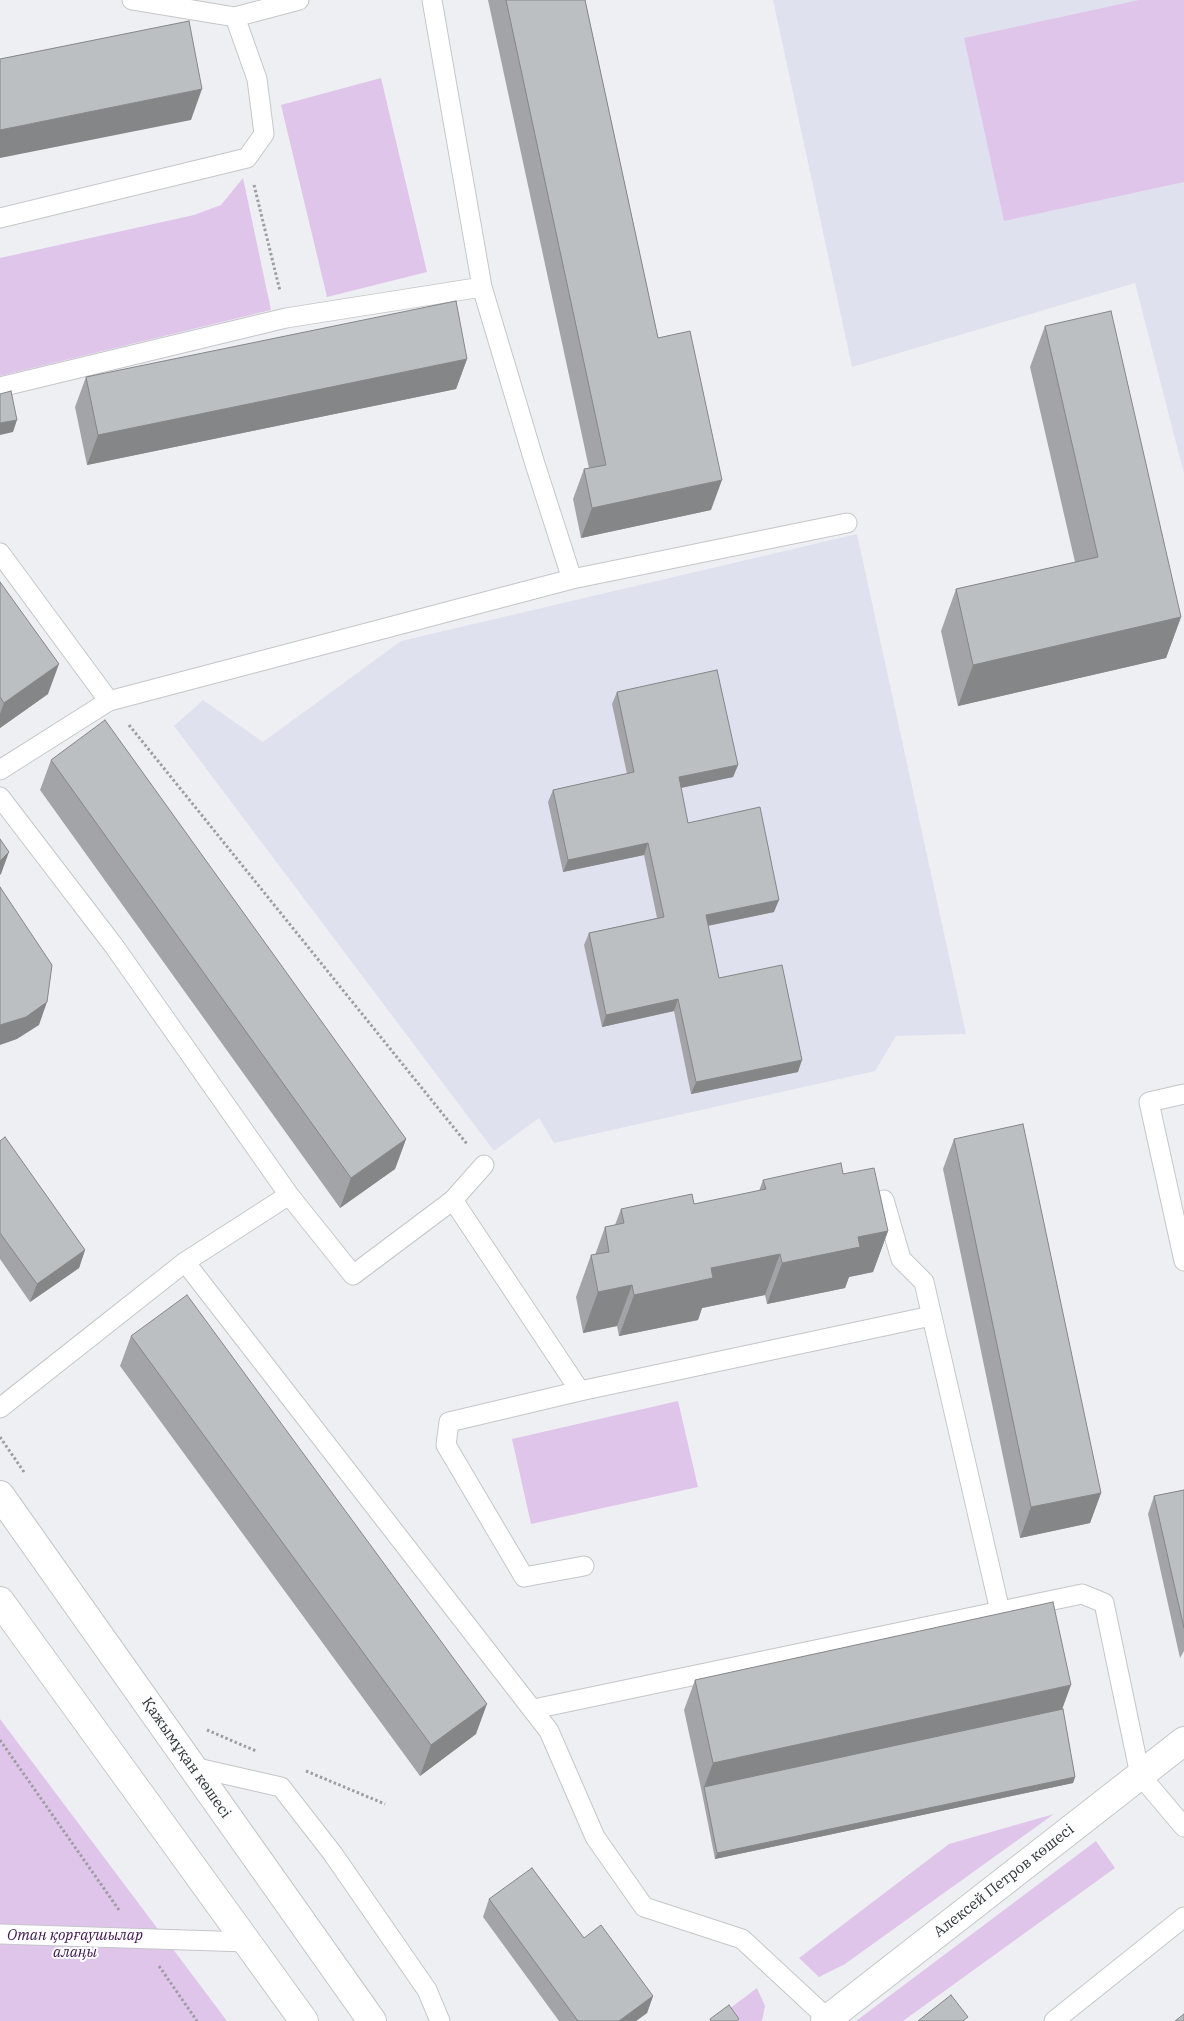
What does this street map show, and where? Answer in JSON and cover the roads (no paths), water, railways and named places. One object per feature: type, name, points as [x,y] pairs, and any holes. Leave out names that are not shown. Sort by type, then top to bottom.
[{"type":"main road","name":"Қажымұқан көшесі","points":[[0,1495],[372,2021]]},
{"type":"main road","points":[[0,1600],[304,2021]]},
{"type":"main road","name":"Алексей Петров көшесі","points":[[826,2020],[1184,1740]]},
{"type":"lane","points":[[132,0],[235,17],[299,0]]},
{"type":"lane","points":[[432,0],[482,287],[572,579]]},
{"type":"lane","points":[[0,218],[247,158],[264,134],[257,79],[235,17]]},
{"type":"lane","points":[[0,387],[286,318],[482,287]]},
{"type":"lane","points":[[0,770],[110,701],[572,579],[848,523]]},
{"type":"lane","points":[[0,553],[110,701]]},
{"type":"lane","points":[[0,797],[114,946],[289,1195],[353,1275],[453,1200],[484,1165]]},
{"type":"lane","points":[[1184,1094],[1149,1102],[1184,1261]]},
{"type":"lane","points":[[0,1408],[185,1262],[289,1195]]},
{"type":"lane","points":[[453,1200],[580,1391]]},
{"type":"lane","points":[[884,1200],[901,1259],[924,1282],[1000,1611]]},
{"type":"lane","points":[[185,1262],[534,1709],[549,1731],[595,1837],[644,1907],[742,1939],[826,2020]]},
{"type":"lane","points":[[584,1566],[524,1577],[446,1445],[449,1422],[580,1391],[932,1316]]},
{"type":"lane","points":[[534,1709],[1082,1594],[1104,1603],[1140,1775],[1184,1827]]},
{"type":"lane","points":[[193,1767],[281,1787],[333,1854],[427,1990],[440,2021]]},
{"type":"lane","points":[[1054,2021],[1184,1917]]},
{"type":"lane","points":[[0,1934],[247,1942]]},
{"type":"park label","name":"Отан қорғаушылар алаңы","points":[[75,1944]]}]
